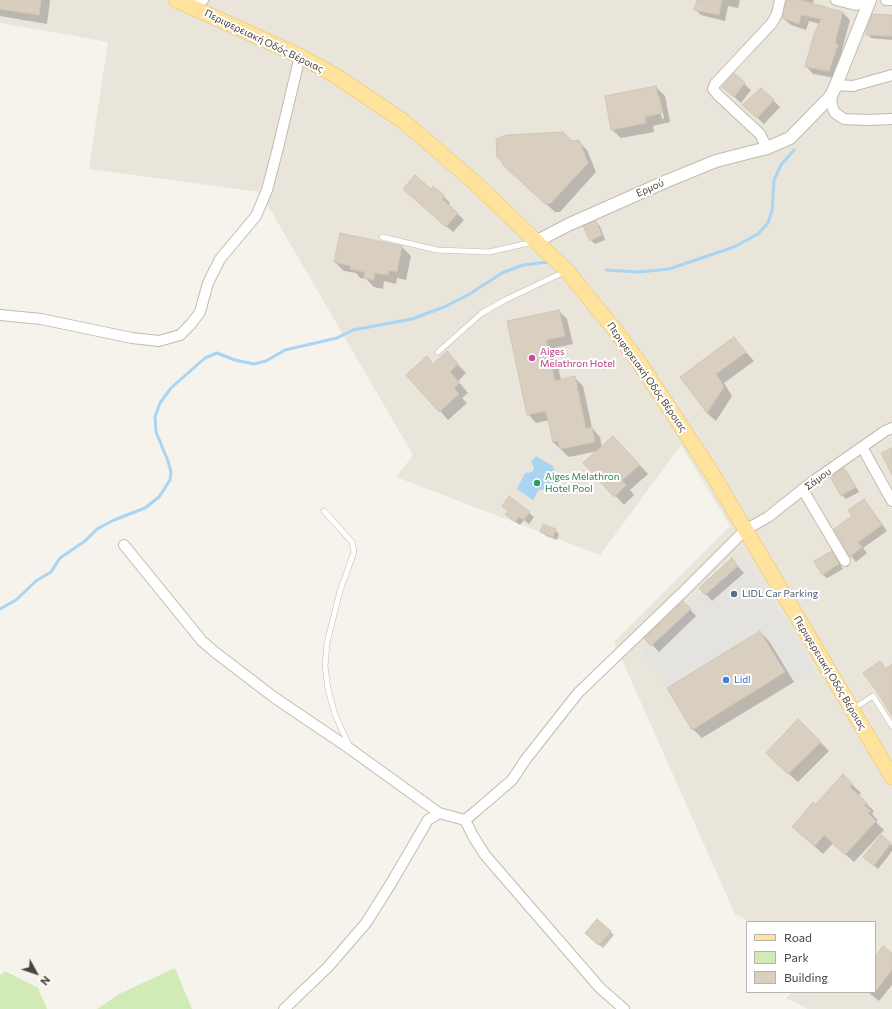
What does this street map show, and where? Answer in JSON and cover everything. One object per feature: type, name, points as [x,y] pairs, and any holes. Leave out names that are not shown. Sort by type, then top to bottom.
[{"type":"main road","name":"Περιφερειακή Οδός Βέροιας","points":[[183,3],[300,56],[336,76],[403,121],[472,180],[567,271],[615,330],[640,364],[710,470],[891,774]]},
{"type":"street","points":[[183,3],[204,0]]},
{"type":"street","points":[[767,148],[760,134],[713,89],[715,84],[772,23],[777,14],[780,0]]},
{"type":"street","points":[[836,0],[856,5],[869,0]]},
{"type":"street","name":"Ερμού","points":[[537,241],[570,224],[716,161],[767,148],[790,138],[833,90],[869,0]]},
{"type":"street","points":[[886,0],[892,0]]},
{"type":"street","points":[[0,315],[41,319],[132,338],[159,341],[180,335],[200,312],[208,283],[220,259],[256,216],[267,190],[300,56]]},
{"type":"street","points":[[892,75],[833,90],[832,106],[835,113],[844,119],[892,119]]},
{"type":"street","name":"Σάμου","points":[[465,820],[512,780],[526,759],[578,693],[745,530],[768,517],[812,482],[885,431],[892,428]]},
{"type":"street","points":[[862,447],[892,501]]},
{"type":"street","points":[[803,490],[845,561]]},
{"type":"street","points":[[124,545],[206,645],[275,698],[353,751],[439,813],[465,820],[473,836],[490,861],[600,988],[624,1009]]},
{"type":"street","points":[[284,1009],[328,967],[366,923],[390,886],[428,820],[439,813]]},
{"type":"lane","points":[[382,237],[437,250],[489,252],[537,241]]},
{"type":"lane","points":[[438,352],[482,313],[505,300],[567,271]]},
{"type":"lane","points":[[324,511],[352,542],[354,552],[340,591],[327,643],[326,666],[328,689],[335,715],[353,751]]},
{"type":"lane","points":[[852,710],[873,696],[892,726]]},
{"type":"shaded area","points":[[0,0],[892,0],[892,1009],[808,1009],[786,998],[790,993],[876,993],[876,921],[748,921],[735,914],[614,642],[730,526],[681,445],[600,555],[396,477],[413,455],[260,192],[89,169],[108,42],[0,23]]},
{"type":"shaded area","name":"LIDL Car Parking","points":[[743,557],[793,633],[814,671],[794,686],[760,631],[667,688],[641,648]]},
{"type":"green space","points":[[175,968],[192,1009],[97,1009],[119,994]]},
{"type":"green space","points":[[5,971],[38,988],[47,1009],[0,1009],[0,975]]},
{"type":"water","name":"Aiges Melathron Hotel Pool","points":[[536,456],[553,466],[556,478],[550,488],[539,490],[533,500],[517,489],[525,473],[532,472],[534,467],[531,462]]},
{"type":"building","points":[[0,0],[41,0],[39,15],[0,9]]},
{"type":"building","points":[[697,0],[722,0],[719,15],[694,10]]},
{"type":"building","points":[[786,0],[800,0],[843,12],[835,42],[838,45],[829,71],[805,67],[813,37],[821,19],[801,15],[799,24],[782,18]]},
{"type":"building","points":[[872,14],[892,15],[892,36],[866,35],[866,30]]},
{"type":"building","points":[[734,73],[745,83],[734,97],[722,87]]},
{"type":"building","points":[[656,86],[662,113],[645,117],[646,123],[611,130],[605,96]]},
{"type":"building","points":[[761,88],[774,100],[757,118],[742,105]]},
{"type":"building","points":[[563,132],[572,141],[579,140],[588,163],[551,203],[545,204],[503,165],[502,161],[497,157],[496,139],[507,135]]},
{"type":"building","points":[[415,175],[431,189],[433,186],[444,195],[442,199],[458,213],[446,227],[403,189]]},
{"type":"building","points":[[596,221],[602,235],[590,241],[583,226]]},
{"type":"building","points":[[340,233],[402,246],[397,272],[389,270],[388,275],[375,273],[374,280],[364,278],[365,272],[350,269],[351,266],[334,262]]},
{"type":"building","name":"Aiges Melathron Hotel","points":[[559,310],[565,336],[546,340],[555,381],[575,376],[586,429],[592,427],[595,442],[560,449],[558,441],[553,442],[546,411],[527,415],[507,321]]},
{"type":"building","points":[[734,337],[746,352],[716,374],[724,387],[707,413],[680,377]]},
{"type":"building","points":[[447,351],[458,364],[450,372],[460,383],[454,388],[459,394],[439,412],[406,375],[427,356],[433,364]]},
{"type":"building","points":[[613,436],[640,465],[622,480],[626,485],[614,497],[583,463]]},
{"type":"building","points":[[892,448],[892,475],[881,453]]},
{"type":"building","points":[[844,468],[856,487],[841,496],[830,477]]},
{"type":"building","points":[[509,496],[530,512],[524,520],[519,517],[515,522],[505,514],[508,511],[502,506]]},
{"type":"building","points":[[864,499],[882,525],[858,542],[862,547],[850,557],[834,529],[852,516],[848,510]]},
{"type":"building","points":[[543,524],[556,529],[553,537],[540,532]]},
{"type":"building","points":[[832,551],[839,564],[822,575],[814,561]]},
{"type":"building","points":[[732,558],[738,566],[705,595],[699,588]]},
{"type":"building","points":[[683,601],[691,609],[651,646],[644,638]]},
{"type":"building","name":"Lidl","points":[[760,631],[785,672],[692,730],[667,688]]},
{"type":"building","points":[[880,661],[886,669],[892,664],[892,716],[878,693],[863,673]]},
{"type":"building","points":[[798,719],[821,742],[788,774],[766,753]]},
{"type":"building","points":[[843,774],[853,784],[850,787],[867,803],[864,805],[871,811],[868,813],[876,821],[845,855],[824,835],[815,846],[792,827],[813,802],[816,804]]},
{"type":"building","points":[[881,835],[891,843],[874,866],[863,857]]},
{"type":"building","points":[[597,919],[611,931],[598,945],[585,933]]},
{"type":"building","points":[[883,946],[892,953],[892,970],[876,991],[876,956]]},
{"type":"waterway","points":[[606,270],[639,272],[669,269],[734,247],[758,234],[768,223],[772,211],[774,180],[781,165],[794,150]]},
{"type":"waterway","points":[[0,609],[16,600],[36,581],[51,572],[60,558],[85,541],[97,529],[114,520],[145,508],[159,497],[170,480],[171,472],[156,432],[155,417],[160,403],[171,388],[205,358],[217,353],[235,360],[254,364],[266,361],[285,350],[337,338],[353,330],[412,319],[444,307],[468,295],[502,273],[523,265],[548,262]]},
{"type":"place","name":"Aiges Melathron Hotel","points":[[532,358]]},
{"type":"place","name":"Aiges Melathron Hotel Pool","points":[[537,483]]},
{"type":"place","name":"LIDL Car Parking","points":[[734,594]]},
{"type":"place","name":"Lidl","points":[[726,680]]}]
